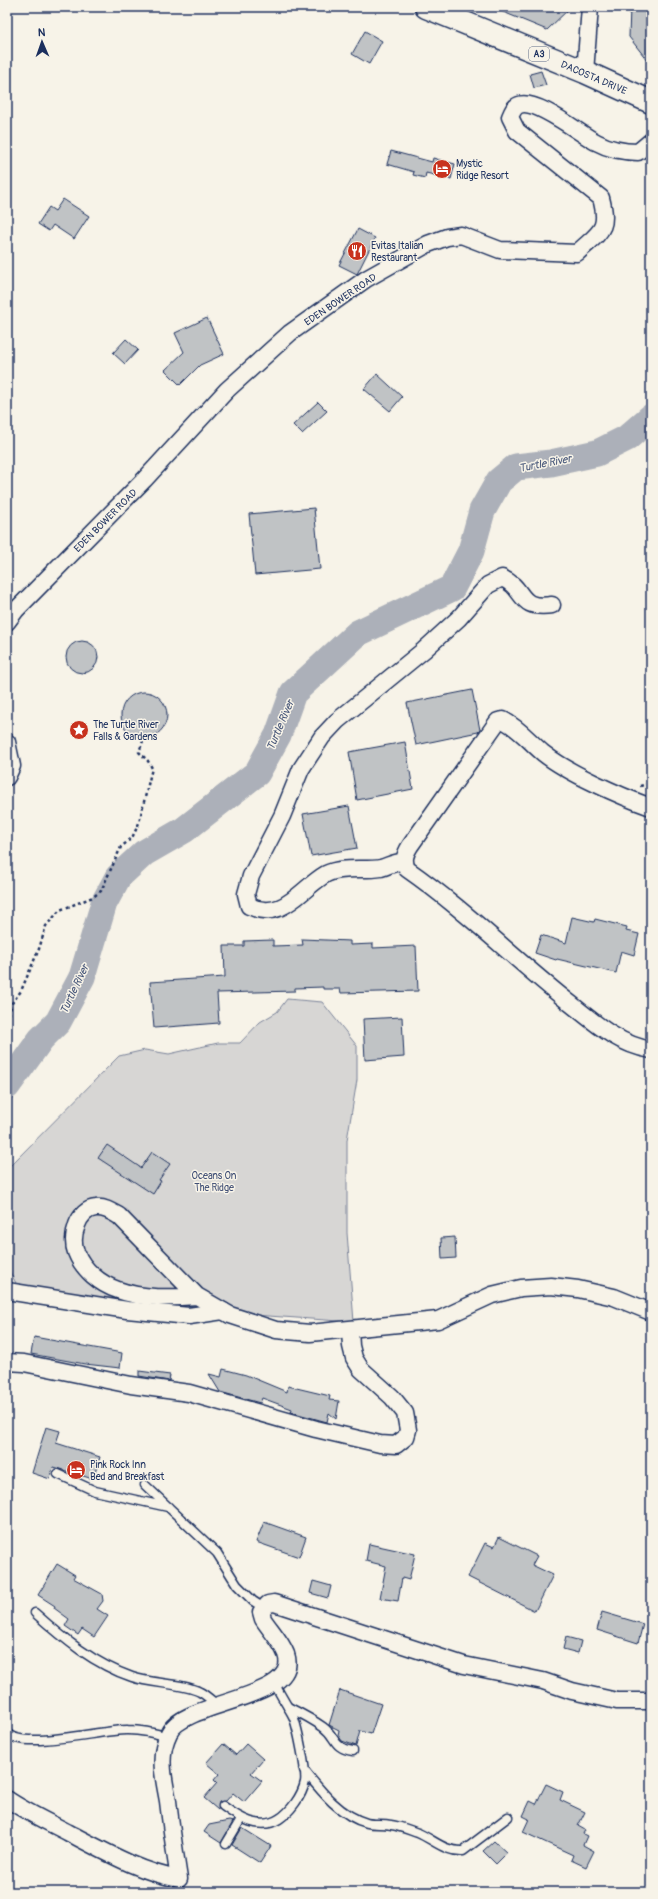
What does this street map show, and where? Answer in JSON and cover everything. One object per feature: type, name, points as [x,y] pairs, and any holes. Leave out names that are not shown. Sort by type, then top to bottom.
[{"type":"main road","name":"DACOSTA DRIVE","points":[[426,7],[585,72],[651,102]]},
{"type":"street","points":[[585,72],[590,7]]},
{"type":"street","name":"EDEN BOWER ROAD","points":[[7,622],[16,610],[144,480],[226,390],[290,333],[366,279],[428,244],[447,237],[461,235],[500,250],[577,253],[598,233],[604,224],[605,213],[601,198],[517,131],[510,117],[513,110],[519,105],[528,104],[537,107],[553,115],[597,143],[622,152],[638,152],[651,141]]},
{"type":"street","points":[[404,862],[399,861],[381,868],[334,871],[326,874],[289,903],[272,910],[260,911],[249,906],[246,894],[251,876],[282,816],[301,769],[322,737],[337,721],[424,650],[459,618],[488,585],[495,581],[502,578],[509,581],[526,602],[534,606],[552,605]]},
{"type":"street","points":[[651,807],[636,802],[573,772],[544,754],[511,723],[504,720],[498,721],[410,846],[405,855],[404,862],[407,869],[478,925],[525,967],[596,1024],[620,1041],[651,1050]]},
{"type":"street","points":[[7,742],[12,766],[7,777]]},
{"type":"street","points":[[197,1296],[167,1298],[117,1290],[88,1272],[76,1251],[75,1232],[80,1218],[89,1209],[97,1207],[107,1209],[119,1216],[197,1296],[230,1315],[276,1330],[310,1333],[438,1320],[492,1295],[521,1288],[551,1286],[578,1289],[614,1297],[651,1312]]},
{"type":"street","points":[[7,1291],[127,1310],[189,1316],[223,1311]]},
{"type":"street","points":[[7,1362],[24,1363],[131,1385],[189,1393],[316,1429],[380,1444],[396,1445],[406,1437],[408,1426],[405,1413],[392,1397],[361,1369],[352,1352],[350,1330]]},
{"type":"street","points":[[181,1886],[163,1767],[164,1747],[170,1731],[185,1719],[217,1705],[237,1700],[275,1684],[284,1672],[286,1655],[263,1619],[261,1612],[268,1604],[274,1603],[285,1605],[424,1653],[496,1673],[543,1681],[617,1701],[651,1701]]},
{"type":"street","points":[[7,1798],[44,1820],[181,1886]]},
{"type":"lane","points":[[58,1474],[94,1492],[112,1497],[169,1507]]},
{"type":"lane","points":[[145,1485],[217,1553],[237,1586],[252,1602],[264,1608]]},
{"type":"lane","points":[[35,1613],[65,1641],[97,1661],[130,1676],[190,1688],[201,1692],[217,1705]]},
{"type":"lane","points":[[223,1806],[240,1819],[263,1824],[275,1822],[286,1815],[300,1796],[305,1782],[294,1717],[280,1696],[275,1684]]},
{"type":"lane","points":[[287,1707],[324,1728],[333,1738],[337,1746],[344,1750],[353,1751]]},
{"type":"lane","points":[[7,1733],[10,1736],[21,1740],[37,1740],[109,1730],[148,1731],[168,1737]]},
{"type":"lane","points":[[304,1770],[321,1791],[338,1808],[361,1821],[392,1825],[406,1829],[429,1838],[440,1846],[455,1851],[463,1851],[508,1817]]},
{"type":"lane","points":[[226,1844],[240,1819]]},
{"type":"path","points":[[7,1020],[12,1003],[21,991],[39,949],[46,926],[60,910],[93,897],[101,891],[121,847],[132,838],[139,823],[152,768],[148,761],[139,752],[143,741]]},
{"type":"green space","name":"Oceans On The Ridge","points":[[287,999],[322,1002],[357,1046],[357,1080],[347,1140],[347,1233],[354,1322],[140,1307],[18,1287],[9,1270],[7,1169],[119,1056],[145,1050],[169,1054],[218,1043],[240,1043],[260,1022],[277,1012]]},
{"type":"building","points":[[491,7],[571,7],[547,30]]},
{"type":"building","points":[[630,7],[651,7],[651,65],[629,37]]},
{"type":"building","points":[[365,31],[382,41],[369,64],[352,54]]},
{"type":"building","points":[[541,71],[546,85],[534,88],[530,74]]},
{"type":"building","points":[[391,151],[432,162],[433,158],[455,164],[451,179],[426,173],[425,178],[413,175],[414,172],[387,164]]},
{"type":"building","points":[[63,199],[89,216],[74,239],[53,225],[49,231],[38,224],[49,207],[55,211]]},
{"type":"building","name":"Evitas Italian Restaurant","points":[[358,229],[375,238],[357,274],[339,265]]},
{"type":"building","points":[[207,318],[224,354],[200,365],[180,385],[165,370],[184,352],[175,333]]},
{"type":"building","points":[[126,339],[138,350],[125,364],[113,353]]},
{"type":"building","points":[[377,374],[402,397],[390,411],[364,389]]},
{"type":"building","points":[[318,402],[327,411],[302,434],[293,425]]},
{"type":"building","points":[[314,508],[320,569],[255,575],[249,514]]},
{"type":"building","points":[[79,641],[85,641],[94,645],[98,657],[94,669],[85,673],[79,673],[70,669],[66,660],[66,654],[70,645]]},
{"type":"building","points":[[472,690],[480,730],[478,732],[416,745],[407,703]]},
{"type":"building","points":[[139,692],[149,692],[161,698],[166,706],[166,724],[161,732],[153,737],[139,738],[131,735],[124,728],[121,720],[121,710],[124,702],[131,695]]},
{"type":"building","points":[[405,742],[413,789],[357,800],[349,752]]},
{"type":"building","points":[[349,806],[357,848],[311,856],[303,814]]},
{"type":"building","points":[[572,917],[594,922],[595,919],[627,927],[626,931],[639,934],[634,955],[621,951],[616,973],[556,960],[535,953],[541,935],[566,943]]},
{"type":"building","points":[[302,939],[350,941],[350,945],[373,944],[373,948],[416,946],[418,991],[341,993],[340,989],[323,989],[323,987],[295,988],[295,991],[217,993],[219,1023],[154,1028],[150,982],[225,977],[224,946],[244,946],[244,941],[273,940],[273,946],[303,945]]},
{"type":"building","points":[[402,1017],[404,1057],[365,1060],[363,1019]]},
{"type":"building","name":"Oceans On The Ridge","points":[[107,1145],[141,1168],[152,1152],[170,1164],[159,1180],[161,1181],[153,1194],[98,1158]]},
{"type":"building","points":[[455,1237],[456,1258],[442,1259],[441,1238]]},
{"type":"building","points":[[34,1337],[122,1353],[120,1368],[85,1364],[31,1354]]},
{"type":"building","points":[[223,1369],[246,1375],[287,1392],[288,1386],[330,1396],[329,1400],[339,1401],[336,1419],[329,1413],[327,1422],[291,1412],[292,1409],[262,1398],[260,1403],[220,1392],[209,1374],[221,1377]]},
{"type":"building","points":[[139,1371],[170,1375],[169,1381],[139,1376]]},
{"type":"building","points":[[46,1427],[60,1431],[56,1443],[100,1457],[93,1479],[53,1467],[50,1479],[32,1473]]},
{"type":"building","points":[[264,1522],[306,1537],[299,1557],[256,1542]]},
{"type":"building","points":[[499,1537],[537,1556],[532,1565],[553,1575],[535,1611],[468,1577],[485,1543],[494,1547]]},
{"type":"building","points":[[369,1544],[415,1554],[409,1580],[402,1578],[398,1601],[380,1598],[386,1566],[366,1561]]},
{"type":"building","points":[[57,1564],[75,1575],[73,1578],[102,1594],[103,1601],[97,1609],[108,1616],[94,1637],[82,1629],[78,1635],[65,1626],[69,1619],[54,1608],[55,1606],[38,1595]]},
{"type":"building","points":[[313,1581],[331,1586],[328,1598],[310,1593]]},
{"type":"building","points":[[602,1612],[643,1624],[638,1643],[597,1630]]},
{"type":"building","points":[[566,1637],[581,1641],[578,1653],[563,1649]]},
{"type":"building","points":[[340,1690],[381,1704],[371,1734],[360,1731],[356,1746],[342,1741],[338,1735],[339,1730],[329,1725]]},
{"type":"building","points":[[223,1744],[236,1755],[246,1744],[263,1759],[251,1773],[262,1781],[244,1802],[233,1793],[226,1801],[219,1802],[218,1810],[204,1798],[217,1783],[214,1780],[219,1774],[206,1763]]},
{"type":"building","points":[[546,1784],[563,1792],[560,1800],[585,1812],[578,1826],[585,1830],[583,1834],[587,1836],[583,1845],[594,1851],[586,1867],[571,1860],[573,1855],[523,1832],[529,1819],[523,1816],[530,1801],[536,1804]]},
{"type":"building","points":[[229,1821],[233,1822],[221,1843],[204,1832],[209,1825]]},
{"type":"building","points":[[242,1828],[271,1846],[260,1863],[232,1845]]},
{"type":"building","points":[[494,1841],[507,1853],[496,1864],[483,1851]]},
{"type":"waterway","name":"Turtle River","points":[[7,1086],[41,1039],[58,1022],[82,977],[104,903],[118,877],[144,853],[184,830],[257,773],[278,735],[293,693],[358,633],[452,588],[471,551],[482,511],[499,481],[516,467],[551,463],[597,453],[627,438],[651,417]]},
{"type":"place","name":"Mystic Ridge Resort","points":[[442,169]]},
{"type":"place","name":"Evitas Italian Restaurant","points":[[357,251]]},
{"type":"place","name":"The Turtle River Falls & Gardens","points":[[79,730]]},
{"type":"place","name":"Pink Rock Inn Bed and Breakfast","points":[[76,1470]]}]
